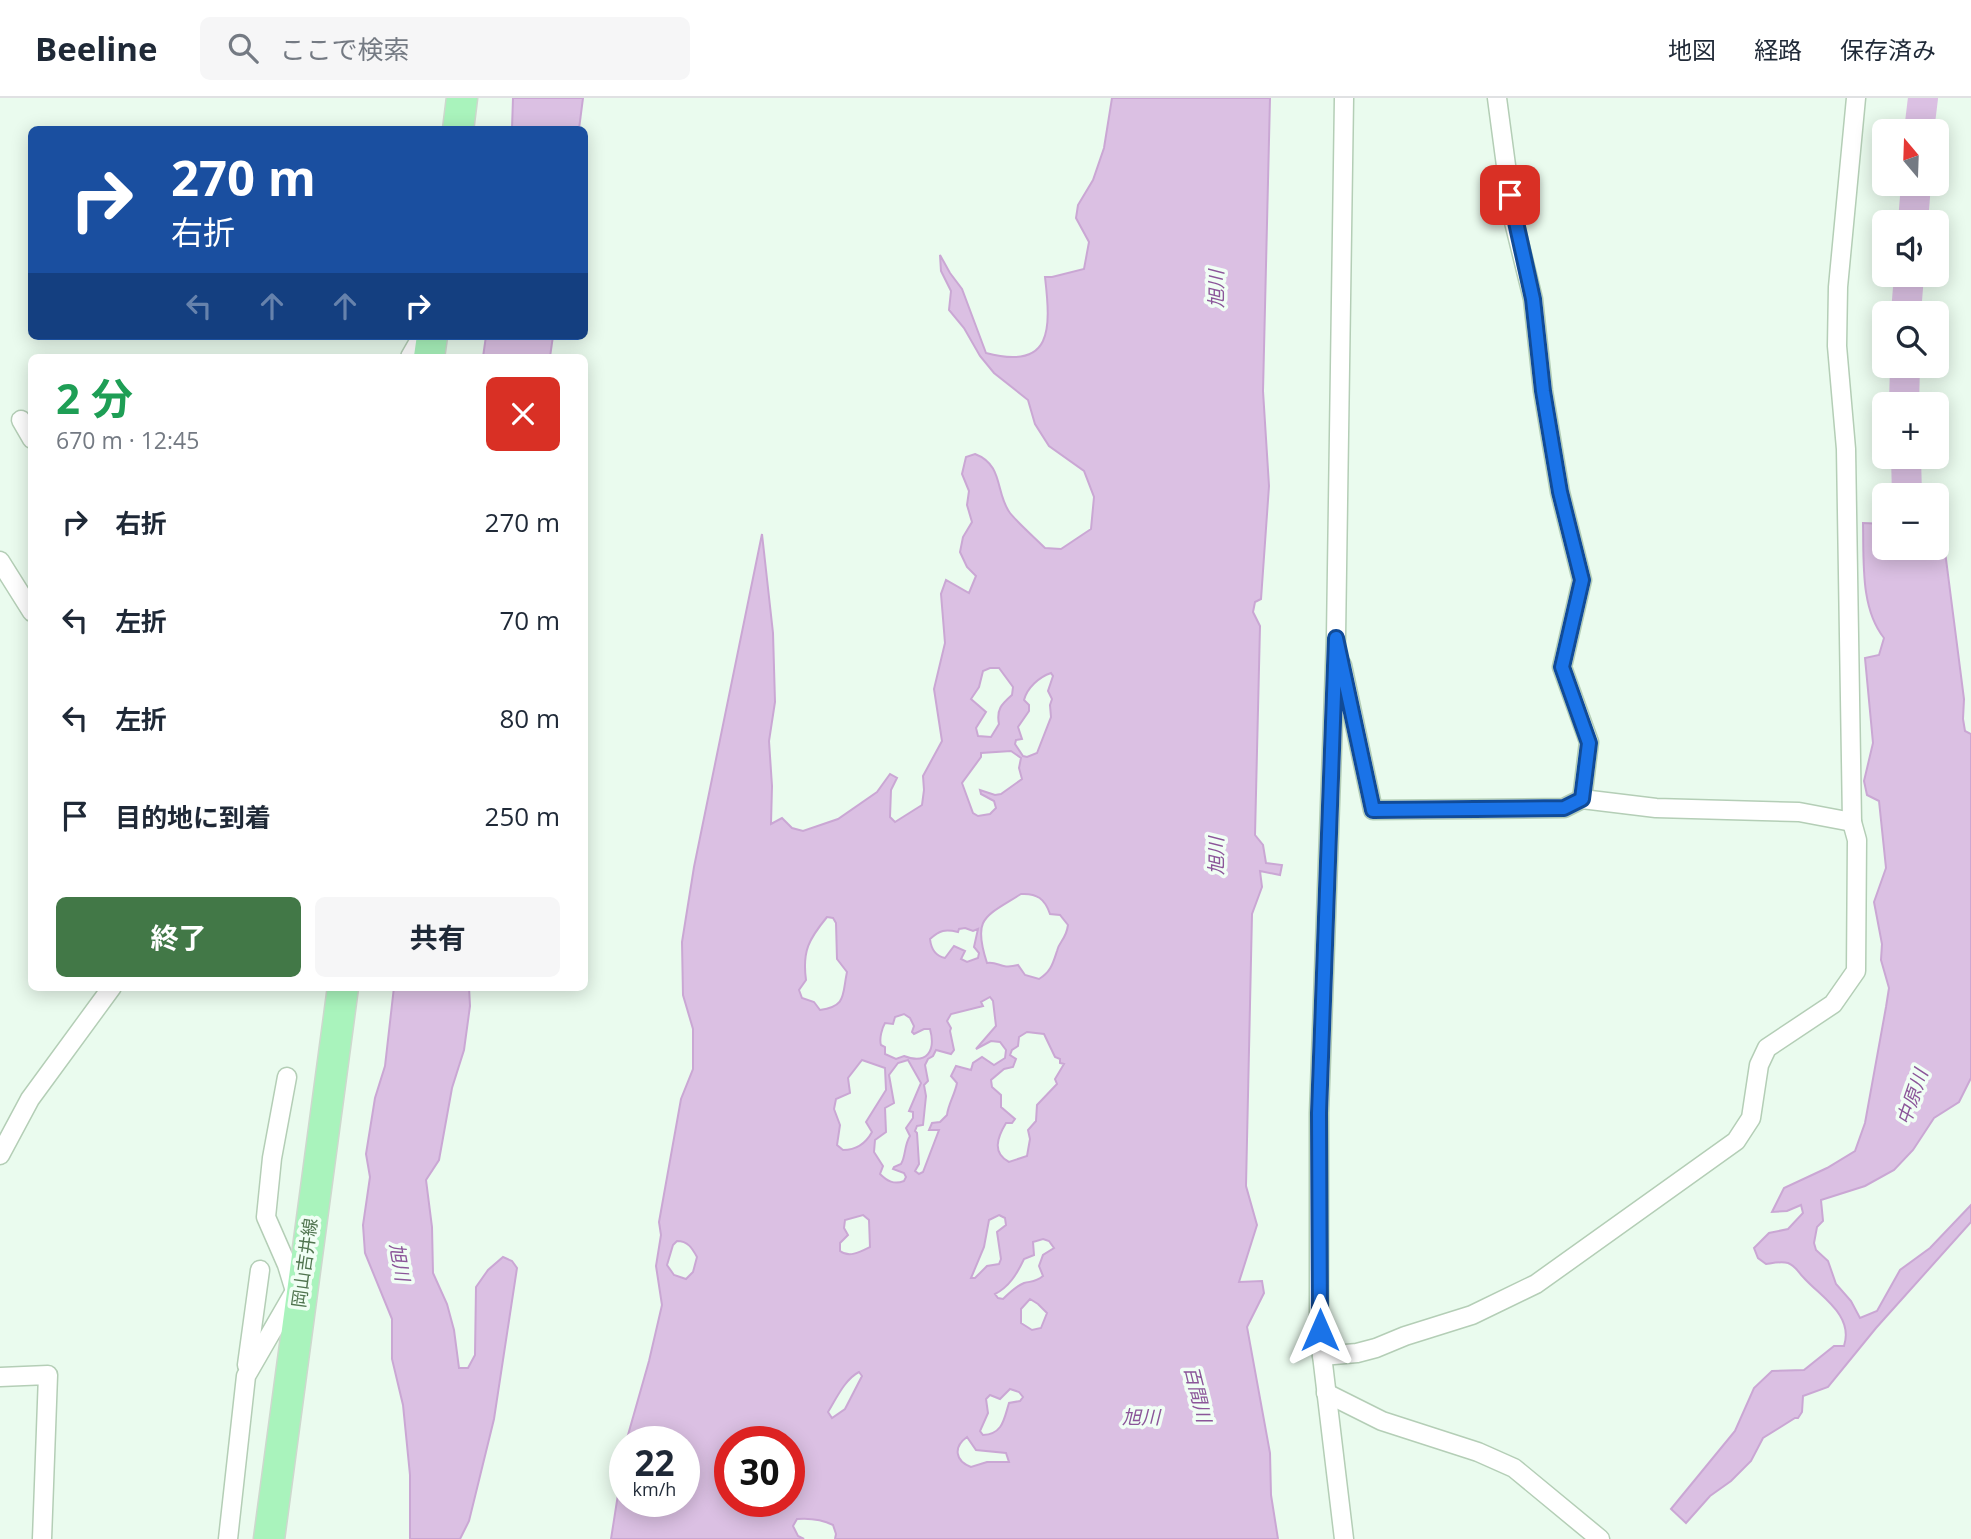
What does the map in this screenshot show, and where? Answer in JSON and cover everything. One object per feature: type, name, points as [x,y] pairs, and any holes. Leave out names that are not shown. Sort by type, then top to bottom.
[{"type":"main road","points":[[458,126],[462,98]]},
{"type":"main road","name":"岡山吉井線","points":[[269,1539],[298,1292],[342,991]]},
{"type":"street","points":[[1344,98],[1336,638],[1319,1113],[1320,1330],[1345,1539]]},
{"type":"street","points":[[1497,98],[1513,218],[1533,299],[1543,391],[1560,492],[1582,580],[1562,667],[1589,743],[1582,799]]},
{"type":"street","points":[[1322,1356],[1357,1353],[1376,1348],[1472,1315],[1536,1284],[1736,1141],[1751,1118],[1759,1065],[1767,1048],[1833,1004],[1856,971],[1857,840],[1852,822],[1846,449],[1837,346],[1838,287],[1856,98]]},
{"type":"street","points":[[21,420],[28,432]]},
{"type":"street","points":[[0,561],[28,606]]},
{"type":"street","points":[[1336,638],[1373,810],[1564,808],[1582,799],[1656,808],[1799,812],[1852,822]]},
{"type":"street","points":[[0,1155],[30,1099],[109,991]]},
{"type":"street","points":[[246,1376],[298,1292],[266,1217],[272,1158],[287,1077]]},
{"type":"street","points":[[228,1539],[260,1270]]},
{"type":"street","points":[[0,1377],[48,1376],[42,1539]]},
{"type":"street","points":[[1326,1394],[1382,1421],[1478,1452],[1514,1468],[1600,1539]]},
{"type":"water","points":[[513,98],[583,98],[579,126],[512,126]]},
{"type":"water","name":"旭川","points":[[1112,98],[1270,98],[1263,391],[1269,486],[1261,599],[1255,602],[1253,612],[1260,626],[1255,835],[1263,845],[1266,863],[1282,865],[1280,875],[1260,871],[1262,887],[1252,914],[1246,1186],[1257,1225],[1239,1282],[1262,1281],[1264,1293],[1247,1327],[1270,1453],[1271,1495],[1278,1539],[835,1539],[833,1525],[820,1520],[797,1519],[793,1526],[798,1536],[804,1539],[611,1539],[614,1517],[700,1517],[700,1426],[631,1426],[662,1305],[656,1266],[661,1235],[659,1222],[681,1099],[693,1069],[693,1029],[683,995],[682,942],[694,867],[762,534],[773,633],[775,702],[769,741],[771,824],[782,818],[792,828],[803,831],[838,819],[877,792],[890,774],[897,778],[891,790],[890,817],[895,822],[922,805],[923,776],[942,741],[934,689],[945,643],[941,594],[946,580],[969,593],[976,576],[967,567],[960,552],[963,537],[972,522],[967,505],[969,491],[962,474],[966,457],[975,454],[991,465],[1010,513],[1045,548],[1061,549],[1091,529],[1094,497],[1084,471],[1049,446],[1035,424],[1028,400],[994,373],[949,310],[951,291],[941,271],[940,255],[962,289],[986,353],[1008,357],[1024,356],[1036,351],[1047,329],[1045,277],[1084,269],[1089,242],[1076,218],[1078,205],[1093,180],[1104,148]],"holes":[[[990,668],[999,668],[1013,687],[1012,695],[1001,707],[998,714],[999,724],[991,737],[978,736],[976,728],[986,712],[971,699],[979,687],[983,671]],[[1051,673],[1053,676],[1048,691],[1052,699],[1051,717],[1037,753],[1023,756],[1015,744],[1016,740],[1022,739],[1018,727],[1029,711],[1029,705],[1024,700],[1031,687]],[[1011,751],[1021,758],[1019,768],[1022,779],[1001,794],[995,795],[980,790],[981,794],[994,801],[996,808],[990,814],[978,816],[973,813],[962,783],[981,757],[981,753]],[[1021,894],[1027,894],[1040,898],[1050,914],[1060,915],[1068,925],[1051,967],[1039,979],[1025,975],[1018,965],[1007,967],[987,963],[981,936],[982,927],[990,914]],[[827,917],[833,918],[836,923],[837,959],[847,972],[842,998],[835,1006],[820,1010],[814,1002],[802,998],[799,990],[806,980],[806,953]],[[965,928],[973,931],[978,929],[974,947],[979,953],[978,958],[967,962],[961,959],[965,951],[954,946],[945,958],[936,953],[930,939],[943,931],[958,932],[959,929]],[[990,997],[993,1001],[996,1026],[976,1049],[991,1041],[1000,1042],[1006,1050],[1005,1058],[994,1065],[982,1057],[973,1063],[971,1070],[956,1066],[951,1076],[957,1083],[947,1115],[940,1122],[932,1123],[929,1130],[939,1130],[923,1172],[919,1174],[915,1171],[919,1164],[915,1131],[917,1126],[923,1125],[926,1096],[924,1085],[928,1081],[925,1065],[936,1050],[951,1054],[954,1050],[951,1028],[947,1021],[951,1014],[983,1006],[981,1002]],[[904,1014],[910,1018],[914,1034],[930,1029],[932,1044],[928,1054],[919,1059],[904,1056],[896,1059],[885,1054],[885,1047],[880,1040],[882,1031],[885,1023],[893,1024],[895,1017]],[[1027,1032],[1044,1034],[1055,1057],[1064,1064],[1055,1079],[1057,1084],[1037,1105],[1036,1121],[1028,1130],[1030,1139],[1027,1156],[1009,1162],[1000,1154],[998,1145],[1006,1123],[1012,1123],[1015,1119],[1001,1107],[1001,1095],[992,1087],[991,1080],[1004,1069],[1013,1067],[1016,1059],[1010,1055],[1018,1046],[1019,1037]],[[862,1060],[885,1068],[886,1090],[866,1122],[872,1132],[864,1143],[848,1150],[837,1145],[840,1125],[834,1109],[836,1099],[850,1093],[848,1078]],[[908,1060],[921,1083],[909,1111],[913,1112],[913,1118],[906,1128],[910,1136],[904,1158],[901,1164],[893,1169],[904,1173],[906,1177],[904,1181],[897,1183],[880,1174],[883,1166],[874,1152],[875,1140],[886,1132],[885,1108],[894,1103],[889,1075],[898,1063]],[[863,1215],[869,1220],[870,1247],[855,1254],[840,1251],[840,1243],[848,1235],[844,1228],[845,1220]],[[999,1215],[1005,1218],[1006,1225],[997,1232],[1001,1259],[999,1264],[987,1266],[975,1278],[971,1278],[984,1247],[989,1220]],[[1043,1239],[1049,1241],[1054,1248],[1043,1255],[1039,1266],[1043,1276],[1018,1286],[1003,1299],[998,1298],[995,1294],[1012,1280],[1024,1259],[1034,1255],[1033,1242]],[[677,1241],[684,1242],[697,1257],[693,1272],[686,1279],[674,1275],[667,1265],[673,1245]],[[1030,1299],[1047,1313],[1041,1328],[1032,1330],[1021,1323],[1021,1309]],[[859,1372],[862,1376],[845,1409],[832,1418],[828,1412],[849,1379]],[[1010,1389],[1019,1392],[1023,1397],[1020,1401],[1009,1403],[999,1429],[983,1435],[980,1431],[988,1413],[986,1399],[990,1395],[1000,1399]],[[967,1437],[976,1450],[1006,1453],[1009,1462],[987,1462],[971,1467],[959,1458],[958,1449]]]},
{"type":"water","points":[[485,340],[552,340],[550,354],[483,354]]},
{"type":"water","points":[[1863,523],[1872,523],[1872,560],[1946,560],[1964,699],[1963,719],[1965,731],[1971,734],[1971,1078],[1959,1102],[1934,1118],[1913,1150],[1894,1170],[1865,1186],[1821,1200],[1823,1221],[1817,1227],[1814,1243],[1816,1250],[1828,1261],[1836,1284],[1851,1301],[1860,1318],[1877,1311],[1900,1270],[1930,1248],[1971,1205],[1971,1222],[1876,1328],[1828,1387],[1803,1396],[1802,1412],[1798,1418],[1763,1438],[1751,1461],[1731,1481],[1710,1496],[1686,1523],[1671,1509],[1735,1431],[1754,1388],[1772,1371],[1804,1370],[1834,1346],[1844,1346],[1844,1325],[1834,1308],[1793,1266],[1783,1262],[1766,1264],[1758,1258],[1754,1248],[1769,1233],[1788,1229],[1803,1213],[1801,1205],[1787,1211],[1772,1212],[1784,1188],[1827,1168],[1855,1151],[1865,1123],[1889,988],[1881,960],[1882,944],[1874,902],[1886,868],[1879,801],[1867,795],[1864,781],[1873,743],[1865,658],[1879,655],[1884,638],[1871,613],[1864,568]]},
{"type":"water","name":"旭川","points":[[394,991],[469,991],[470,1006],[464,1050],[452,1088],[439,1160],[426,1180],[432,1227],[433,1273],[447,1304],[459,1368],[468,1368],[475,1355],[476,1287],[488,1270],[503,1257],[512,1261],[517,1268],[494,1419],[469,1521],[460,1539],[410,1539],[410,1475],[403,1405],[392,1359],[392,1319],[365,1253],[363,1225],[370,1177],[366,1154],[375,1098],[385,1066]]},
{"type":"waterway","name":"中原川","points":[[1920,119],[1923,98]]},
{"type":"waterway","name":"中原川","points":[[1914,210],[1915,196]]},
{"type":"waterway","name":"中原川","points":[[1907,301],[1908,287]]},
{"type":"waterway","name":"中原川","points":[[1904,392],[1905,378]]},
{"type":"waterway","name":"中原川","points":[[1906,469],[1907,483]]},
{"type":"route","points":[[1320,1330],[1319,1113],[1336,638],[1373,810],[1564,808],[1582,799],[1589,743],[1562,667],[1582,580],[1560,492],[1543,391],[1533,299],[1510,195]]},
{"type":"water label","name":"百間川","points":[[1198,1394]]}]
